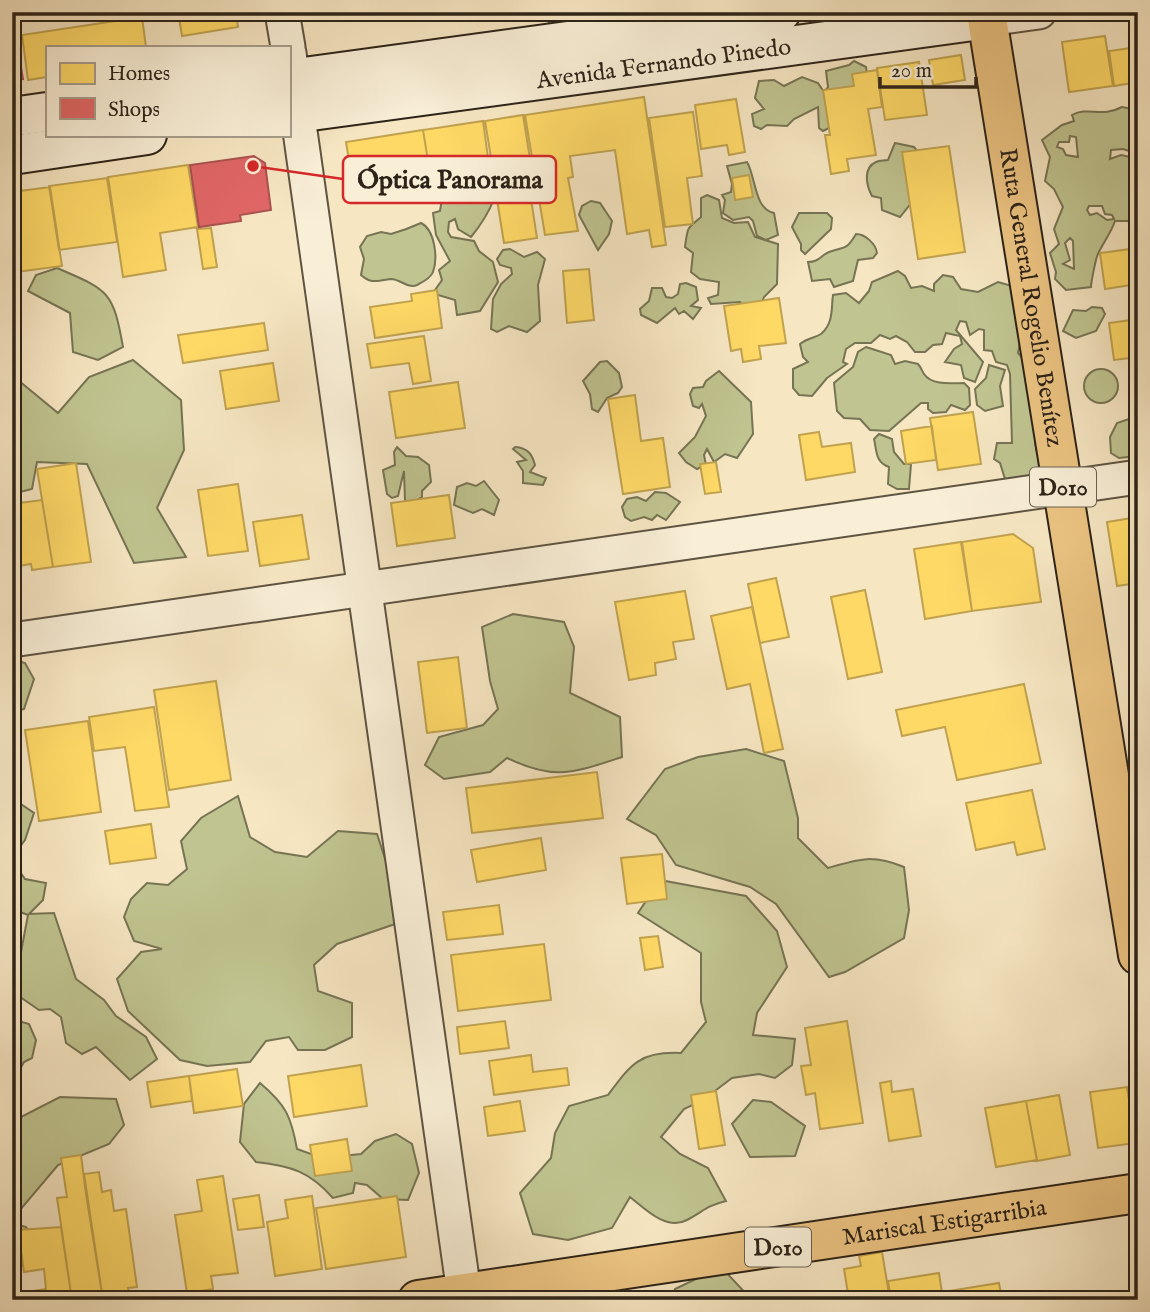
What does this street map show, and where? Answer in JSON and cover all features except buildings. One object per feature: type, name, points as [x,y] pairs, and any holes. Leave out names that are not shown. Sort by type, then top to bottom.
[{"type":"main road","name":"Ruta General Rogelio Benítez","points":[[987,16],[1138,955]]},
{"type":"main road","name":"Mariscal Estigarribia","points":[[418,1300],[465,1296],[1138,1193]]},
{"type":"street","points":[[282,12],[286,46]]},
{"type":"street","name":"Avenida Fernando Pinedo","points":[[291,81],[781,12]]},
{"type":"street","name":"Avenida Fernando Pinedo","points":[[291,81],[1039,12]]},
{"type":"street","points":[[291,81],[465,1296]]},
{"type":"street","points":[[12,117],[46,112]]},
{"type":"street","points":[[12,155],[140,136]]},
{"type":"street","points":[[12,640],[1138,477]]},
{"type":"green space","points":[[546,12],[587,12],[578,27],[550,27]]},
{"type":"green space","points":[[854,61],[866,67],[867,74],[831,127],[823,131],[819,128],[818,107],[794,119],[787,126],[767,125],[761,129],[754,126],[752,114],[764,109],[755,98],[759,81],[774,80],[784,86],[802,77],[818,83],[824,92],[828,87],[826,71]]},
{"type":"green space","points":[[1122,107],[1138,110],[1138,233],[1128,221],[1115,221],[1097,256],[1091,287],[1066,290],[1055,279],[1056,272],[1050,253],[1059,244],[1054,229],[1063,207],[1054,189],[1045,181],[1050,157],[1042,140],[1062,125],[1074,121],[1072,115]],"holes":[[[1070,136],[1076,137],[1078,157],[1066,155],[1063,149],[1057,147],[1059,142],[1069,142]],[[1123,149],[1135,153],[1135,158],[1121,155],[1110,159],[1111,150]],[[1089,206],[1102,206],[1105,214],[1112,215],[1114,219],[1107,220],[1097,213],[1090,215],[1087,210]],[[1070,238],[1073,241],[1074,269],[1063,264],[1070,260],[1065,243]]]},
{"type":"green space","points":[[895,143],[914,147],[921,156],[912,202],[900,217],[882,210],[881,198],[872,196],[867,178],[872,165],[888,160]]},
{"type":"green space","points":[[747,162],[759,199],[767,210],[774,213],[778,235],[766,240],[757,236],[753,221],[749,217],[733,220],[723,213],[725,200],[722,195],[731,192],[732,184],[727,166]]},
{"type":"green space","points":[[479,187],[491,193],[494,199],[481,224],[471,237],[458,229],[455,219],[449,222],[448,232],[451,237],[474,241],[479,251],[493,262],[498,282],[480,311],[457,315],[455,300],[438,295],[435,290],[442,280],[439,270],[450,261],[436,235],[433,213],[440,211],[443,193],[469,194]]},
{"type":"green space","points":[[707,195],[719,200],[722,218],[734,223],[748,222],[755,237],[778,244],[777,284],[764,297],[760,307],[745,306],[740,302],[711,304],[708,298],[718,295],[719,282],[700,279],[691,272],[693,253],[685,247],[688,229],[701,217],[701,198]]},
{"type":"green space","points":[[591,201],[600,203],[612,221],[609,234],[598,250],[579,215],[582,206]]},
{"type":"green space","points":[[799,213],[827,213],[832,218],[831,229],[805,254],[792,227]]},
{"type":"green space","points":[[421,223],[429,232],[434,245],[434,266],[429,278],[410,286],[391,279],[372,281],[361,275],[364,259],[360,247],[367,236],[381,232],[391,234]]},
{"type":"green space","points":[[856,234],[870,240],[877,253],[873,258],[858,260],[853,281],[834,287],[830,279],[812,281],[808,262],[845,247]]},
{"type":"green space","points":[[510,249],[524,257],[537,252],[545,259],[538,285],[540,321],[527,332],[509,326],[497,332],[491,329],[493,299],[501,284],[512,274],[511,268],[500,265],[497,259],[503,250]]},
{"type":"green space","points":[[57,268],[105,294],[116,314],[123,347],[98,360],[73,352],[70,313],[28,291],[36,275]]},
{"type":"green space","points":[[898,271],[905,276],[911,288],[922,286],[934,291],[934,284],[943,275],[953,277],[961,289],[978,292],[998,282],[1012,286],[1021,338],[1018,353],[1025,361],[1042,473],[1024,480],[1005,479],[1000,463],[994,459],[997,443],[1012,443],[1010,374],[1007,365],[996,362],[992,351],[984,350],[984,330],[979,329],[970,335],[966,322],[960,321],[956,330],[983,362],[975,382],[964,378],[961,365],[945,362],[954,349],[962,344],[960,336],[946,333],[942,344],[933,345],[925,352],[915,352],[907,342],[896,336],[890,339],[880,335],[871,343],[855,343],[846,349],[843,362],[847,364],[827,378],[812,396],[799,395],[793,388],[793,369],[808,362],[803,357],[800,344],[825,330],[831,315],[833,295],[846,293],[859,303],[869,291],[872,282]]},
{"type":"green space","points":[[680,284],[696,287],[698,300],[691,306],[701,308],[693,319],[684,311],[679,314],[675,308],[657,323],[641,315],[640,309],[649,301],[652,288],[662,288],[666,297],[672,298],[678,294]]},
{"type":"green space","points":[[1092,307],[1102,308],[1105,314],[1096,331],[1076,338],[1063,331],[1073,310],[1086,311]]},
{"type":"green space","points":[[866,347],[891,355],[895,364],[905,361],[918,364],[932,380],[964,383],[969,388],[970,405],[965,410],[951,405],[946,412],[933,413],[928,409],[928,403],[921,403],[889,431],[870,430],[860,419],[844,418],[837,411],[834,383],[853,367],[858,352]]},
{"type":"green space","points":[[133,360],[181,400],[184,450],[157,508],[186,557],[134,563],[87,464],[37,462],[32,489],[12,494],[12,375],[58,413],[89,377]]},
{"type":"green space","points":[[607,361],[619,373],[622,387],[618,393],[607,398],[598,412],[592,409],[590,394],[583,381],[600,362]]},
{"type":"green space","points":[[989,365],[1005,370],[1000,386],[1003,406],[985,411],[977,405],[975,389],[986,378]]},
{"type":"green space","points":[[1101,369],[1113,374],[1118,386],[1113,398],[1101,403],[1089,398],[1084,386],[1089,374]]},
{"type":"green space","points":[[719,371],[751,402],[753,434],[737,458],[725,454],[714,462],[707,449],[704,455],[706,465],[697,469],[679,453],[695,437],[706,416],[702,404],[699,408],[693,406],[690,394],[693,388],[703,387],[706,381]]},
{"type":"green space","points":[[1138,416],[1138,456],[1119,458],[1111,453],[1110,437],[1117,423]]},
{"type":"green space","points":[[879,434],[892,439],[894,452],[904,464],[911,464],[909,489],[897,489],[888,484],[889,467],[884,465],[876,452],[874,439]]},
{"type":"green space","points":[[397,447],[406,456],[418,457],[429,465],[431,482],[422,491],[422,497],[411,504],[405,500],[404,471],[398,496],[392,498],[387,494],[383,470],[395,465],[394,452]]},
{"type":"green space","points":[[515,447],[526,450],[531,455],[535,465],[530,472],[546,478],[543,485],[523,483],[523,471],[517,462],[526,460],[513,449]]},
{"type":"green space","points":[[484,481],[499,500],[494,515],[482,509],[473,513],[454,505],[457,487],[467,483],[476,486]]},
{"type":"green space","points":[[655,492],[666,493],[680,502],[666,520],[657,515],[652,520],[644,517],[631,521],[625,517],[622,507],[627,499],[637,497],[646,501]]},
{"type":"green space","points":[[513,614],[564,622],[574,647],[570,693],[620,717],[622,757],[564,772],[538,770],[507,758],[490,772],[444,779],[425,765],[439,737],[483,725],[498,709],[490,681],[482,627]]},
{"type":"green space","points":[[12,659],[25,663],[34,679],[24,709],[12,713]]},
{"type":"green space","points":[[746,749],[784,761],[798,818],[798,838],[828,868],[866,859],[883,860],[904,867],[909,910],[904,938],[845,972],[829,977],[776,904],[750,887],[676,865],[656,835],[627,819],[665,769],[698,757]]},
{"type":"green space","points":[[238,796],[250,837],[275,852],[307,857],[338,831],[377,834],[390,874],[398,923],[337,944],[314,965],[318,991],[352,1003],[352,1037],[325,1050],[298,1050],[289,1037],[266,1041],[250,1062],[207,1066],[180,1060],[128,1011],[117,979],[141,952],[162,949],[134,941],[124,917],[131,899],[147,883],[168,885],[187,869],[181,841],[201,818]]},
{"type":"green space","points":[[12,798],[34,813],[25,840],[12,857]]},
{"type":"green space","points":[[12,860],[25,879],[46,883],[43,900],[29,914],[54,913],[76,979],[104,1000],[116,1016],[146,1037],[157,1059],[130,1080],[96,1047],[82,1054],[66,1043],[61,1017],[50,1009],[39,1010],[13,992],[12,964],[21,952],[28,915],[12,909]]},
{"type":"green space","points":[[660,880],[746,896],[777,931],[787,967],[757,1013],[753,1035],[795,1039],[792,1065],[775,1078],[759,1074],[732,1078],[703,1100],[684,1109],[661,1137],[680,1154],[708,1168],[726,1201],[687,1220],[671,1223],[656,1217],[630,1197],[612,1228],[568,1240],[533,1234],[520,1193],[551,1158],[555,1133],[569,1106],[608,1095],[630,1068],[646,1057],[681,1053],[706,1022],[701,1002],[701,953],[638,913]]},
{"type":"green space","points":[[12,1019],[29,1024],[36,1040],[32,1058],[24,1062],[12,1083]]},
{"type":"green space","points":[[260,1083],[286,1112],[297,1149],[322,1158],[361,1154],[375,1141],[396,1134],[412,1144],[419,1173],[408,1200],[383,1199],[367,1185],[355,1183],[353,1193],[333,1198],[299,1171],[256,1162],[240,1142],[244,1104]]},
{"type":"green space","points":[[60,1097],[116,1099],[124,1125],[109,1144],[58,1165],[20,1210],[12,1206],[12,1126],[17,1119]]},
{"type":"green space","points":[[753,1100],[771,1102],[805,1126],[795,1156],[750,1157],[732,1124]]},
{"type":"green space","points":[[12,1223],[26,1227],[37,1242],[23,1266],[12,1264]]},
{"type":"green space","points":[[721,1267],[752,1300],[670,1300],[675,1289]]},
{"type":"place","name":"Óptica Panorama","points":[[253,166]]}]
